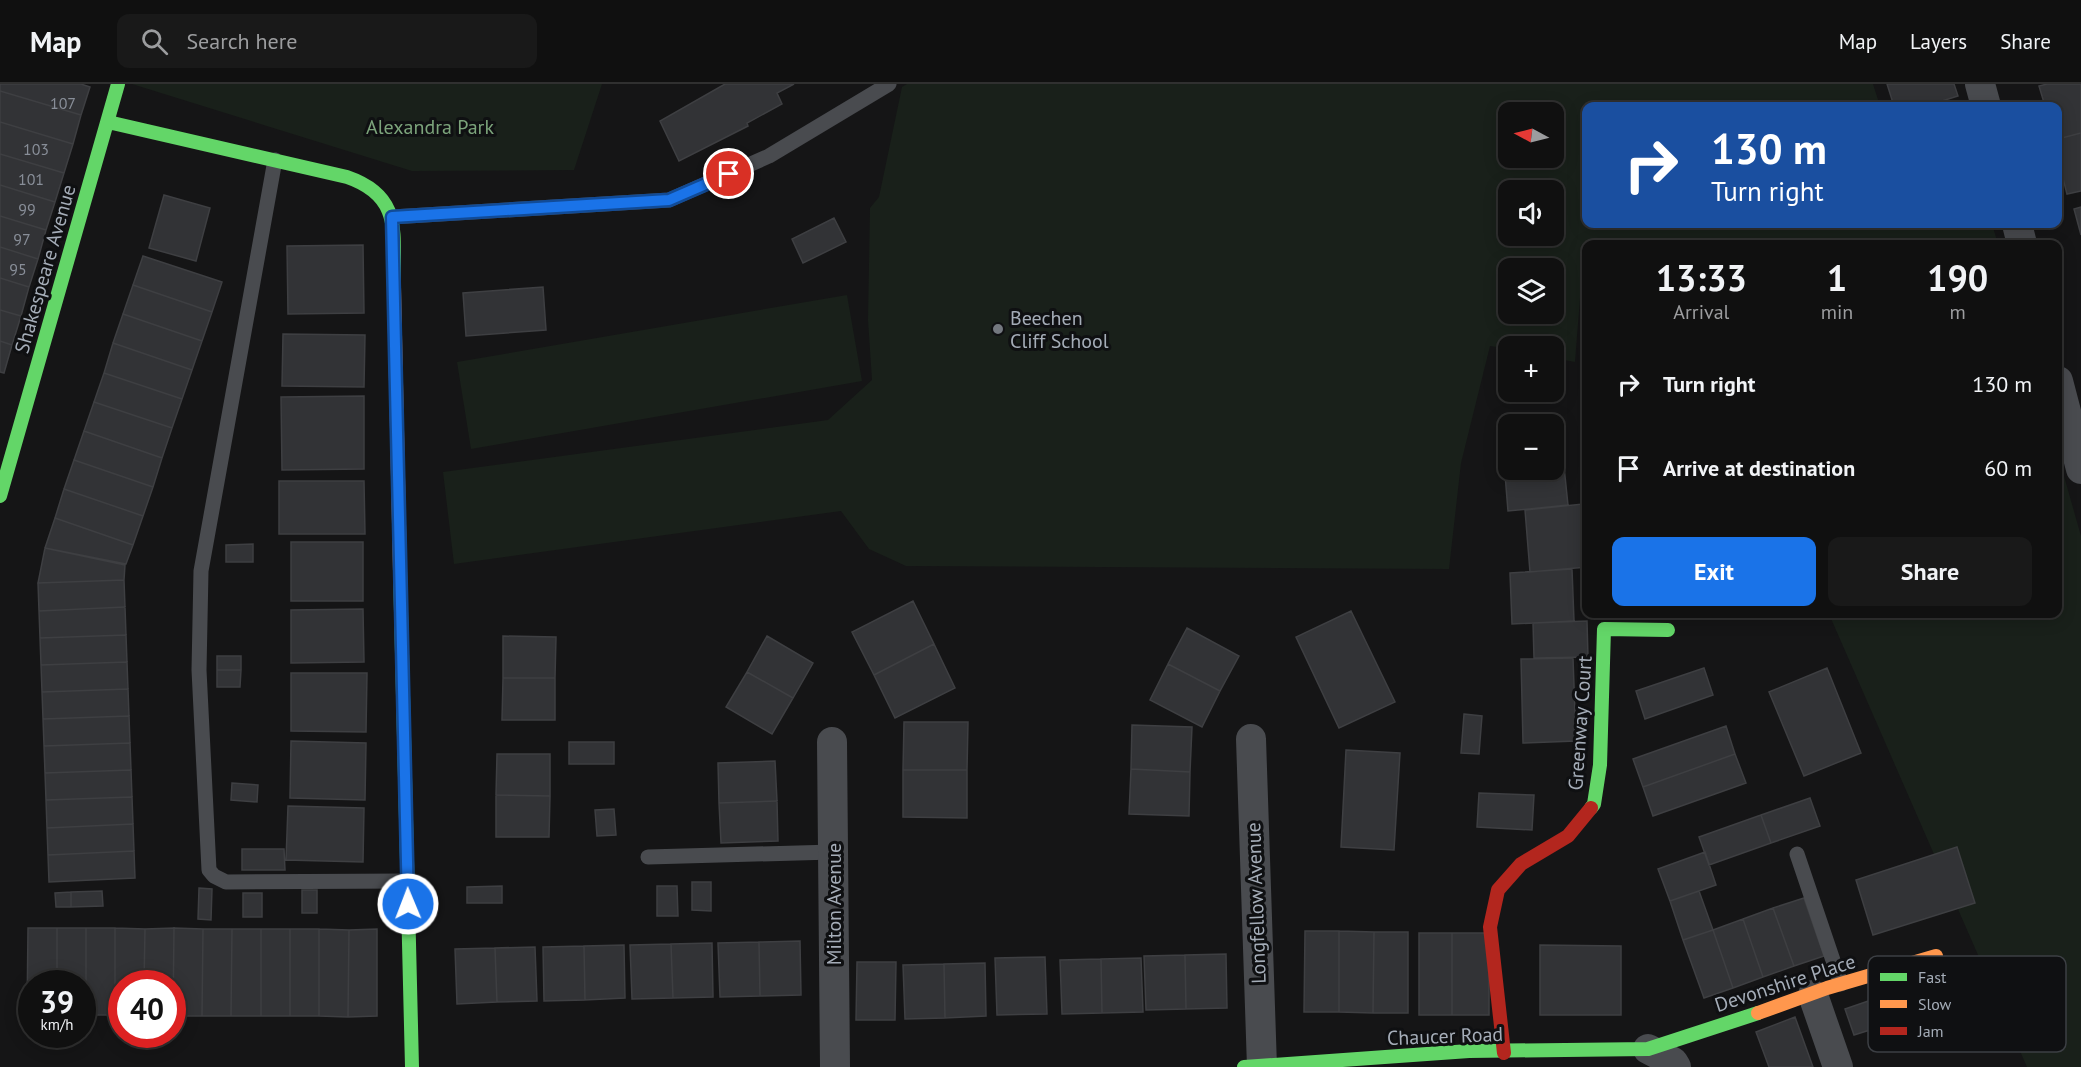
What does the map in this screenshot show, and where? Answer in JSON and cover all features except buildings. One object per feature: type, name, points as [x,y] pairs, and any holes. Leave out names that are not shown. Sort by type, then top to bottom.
[{"type":"street","name":"Shakespeare Avenue","points":[[0,496],[118,84]]},
{"type":"street","points":[[1980,84],[1985,102]]},
{"type":"street","points":[[108,122],[368,184],[384,195],[392,217],[412,1067]]},
{"type":"street","points":[[2062,396],[2081,469]]},
{"type":"street","name":"Greenway Court","points":[[1504,1053],[1491,927],[1498,890],[1521,864],[1568,836],[1594,804],[1600,765],[1604,629],[1668,630]]},
{"type":"street","name":"Longfellow Avenue","points":[[1251,739],[1262,1067]]},
{"type":"street","name":"Milton Avenue","points":[[832,741],[835,1067]]},
{"type":"street","name":"Devonshire Place","points":[[1648,1049],[1868,976]]},
{"type":"street","points":[[1813,995],[1838,1067]]},
{"type":"street","points":[[1648,1049],[1673,1062],[1676,1067]]},
{"type":"street","name":"Chaucer Road","points":[[1244,1067],[1469,1051],[1504,1053],[1648,1049]]},
{"type":"lane","points":[[392,217],[669,200],[769,156],[889,84]]},
{"type":"lane","points":[[275,160],[201,571],[199,670],[209,870],[214,876],[226,882],[408,881]]},
{"type":"lane","points":[[648,857],[833,852]]},
{"type":"lane","points":[[1797,854],[1841,984]]},
{"type":"green space","name":"Alexandra Park","points":[[132,84],[602,84],[574,170],[412,171]]},
{"type":"green space","name":"Beechen Cliff School","points":[[907,84],[1873,84],[1879,102],[1582,102],[1582,228],[1993,228],[1997,240],[1582,240],[1582,273],[1575,362],[1564,360],[1564,336],[1498,336],[1498,347],[1490,346],[1461,463],[1449,569],[906,566],[869,549],[841,511],[454,564],[443,472],[828,420],[872,380],[868,320],[870,208],[879,197],[902,87]]},
{"type":"green space","points":[[847,295],[862,381],[471,449],[457,362]]},
{"type":"green space","points":[[2062,469],[2081,536],[2081,1067],[2027,1067],[2020,1052],[2066,1052],[2066,956],[1978,956],[1831,618],[2062,618]]},
{"type":"traffic: fast","points":[[0,496],[118,84]]},
{"type":"traffic: fast","points":[[108,122],[347,177],[366,185],[379,195],[392,220],[394,287]]},
{"type":"traffic: fast","points":[[400,571],[412,1067]]},
{"type":"traffic: fast","points":[[1591,808],[1594,804],[1600,765],[1604,629],[1668,630]]},
{"type":"traffic: fast","points":[[1244,1067],[1469,1051],[1648,1049],[1758,1013]]},
{"type":"traffic: slow","points":[[394,287],[400,571]]},
{"type":"traffic: slow","points":[[1758,1013],[1868,976]]},
{"type":"traffic: jam","points":[[1504,1053],[1490,927],[1498,890],[1521,864],[1568,836],[1591,808]]},
{"type":"place","name":"Beechen Cliff School","points":[[998,329]]},
{"type":"route","points":[[408,904],[392,217],[669,200],[729,174]]}]
